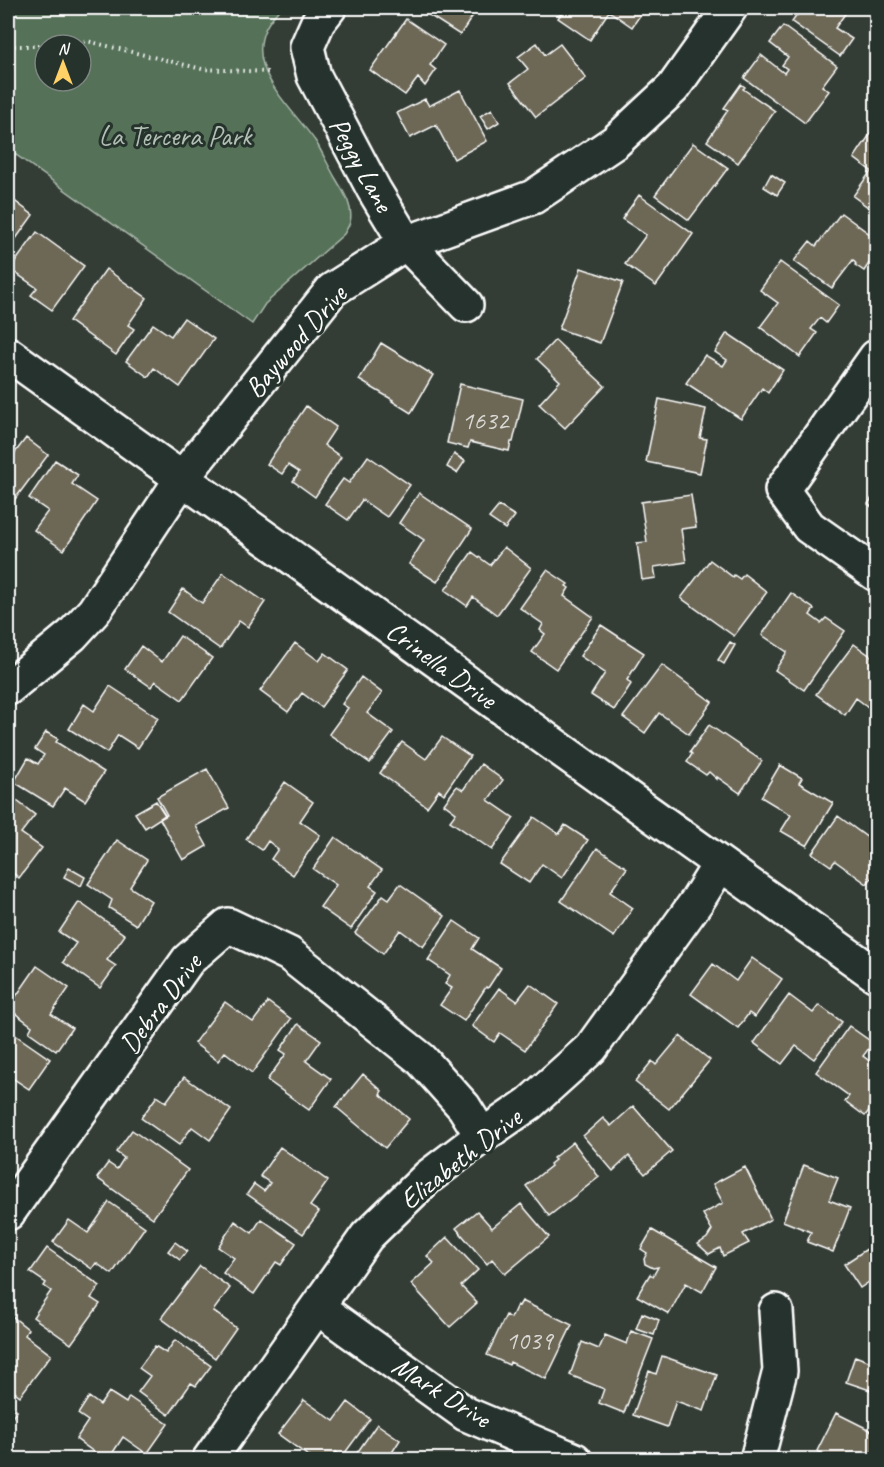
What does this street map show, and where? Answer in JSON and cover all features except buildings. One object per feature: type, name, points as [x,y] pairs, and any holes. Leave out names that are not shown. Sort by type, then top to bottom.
[{"type":"street","name":"Peggy Lane","points":[[329,8],[318,22],[307,47],[314,76],[374,190],[406,243],[466,305]]},
{"type":"street","name":"Baywood Drive","points":[[8,688],[72,635],[94,611],[183,477],[332,290],[406,243],[533,196],[615,142],[673,88],[730,8]]},
{"type":"street","name":"Crinella Drive","points":[[8,354],[876,975]]},
{"type":"street","points":[[876,357],[782,490],[809,527],[876,574]]},
{"type":"street","name":"Elizabeth Drive","points":[[209,1460],[367,1236],[428,1177],[530,1103],[591,1048],[697,901],[720,864]]},
{"type":"street","name":"Debra Drive","points":[[8,1213],[188,960],[228,925],[289,954],[421,1059],[464,1107],[482,1136]]},
{"type":"street","name":"Mark Drive","points":[[317,1307],[466,1414],[575,1460]]},
{"type":"street","points":[[757,1460],[780,1371],[776,1311]]},
{"type":"path","points":[[93,42],[202,69],[269,72]]},
{"type":"path","points":[[8,46],[33,46]]},
{"type":"green space","name":"La Tercera Park","points":[[8,8],[281,8],[267,26],[261,44],[262,61],[279,95],[316,142],[347,199],[351,216],[344,234],[265,304],[252,324],[8,149]]}]
